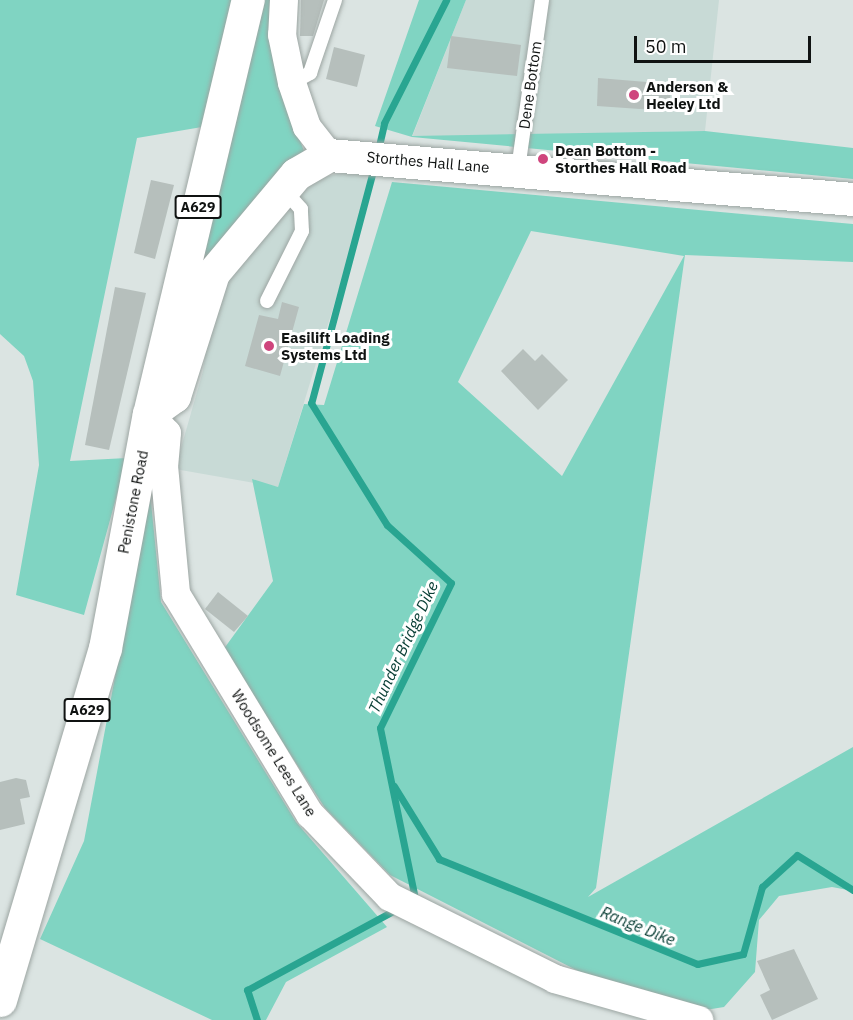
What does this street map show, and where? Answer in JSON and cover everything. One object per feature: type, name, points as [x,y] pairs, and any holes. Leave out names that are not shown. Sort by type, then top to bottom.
[{"type":"main road","name":"Penistone Road","points":[[0,1000],[105,648],[149,414],[248,0]]},
{"type":"main road","points":[[149,414],[174,396],[213,273],[283,189],[339,155]]},
{"type":"main road","name":"Storthes Hall Lane","points":[[339,155],[853,199]]},
{"type":"street","points":[[284,0],[282,35],[292,83],[307,127],[339,155]]},
{"type":"street","name":"Woodsome Lees Lane","points":[[149,414],[167,433],[164,466],[176,594],[310,814],[390,897],[555,979],[699,1020]]},
{"type":"lane","points":[[292,83],[310,73],[335,0]]},
{"type":"lane","name":"Dene Bottom","points":[[518,169],[542,0]]},
{"type":"lane","points":[[267,301],[302,231],[301,209],[283,189]]},
{"type":"shaded area","points":[[466,0],[719,0],[705,131],[412,137]]},
{"type":"shaded area","points":[[377,165],[278,487],[175,469],[203,371],[214,291],[302,182]]},
{"type":"green space","points":[[0,0],[234,0],[202,127],[137,138],[70,461],[127,458],[84,615],[16,595],[39,465],[33,381],[24,356],[0,334]]},
{"type":"green space","points":[[262,0],[272,0],[286,104],[304,151],[191,288]]},
{"type":"green space","points":[[419,0],[466,0],[412,136],[705,131],[853,148],[853,179],[412,137],[375,126]]},
{"type":"green space","points":[[392,182],[853,224],[853,262],[685,255],[596,888],[588,897],[853,747],[853,891],[832,887],[779,896],[759,920],[755,972],[724,1007],[693,1012],[586,975],[390,875],[325,808],[223,650],[273,581],[252,479],[278,487],[304,404],[324,405]],"holes":[[[531,231],[684,256],[562,476],[458,382]]]},
{"type":"green space","points":[[150,492],[161,602],[296,822],[387,927],[286,982],[266,1020],[212,1020],[40,939],[84,841]]},
{"type":"building","points":[[301,0],[324,0],[313,36],[300,36]]},
{"type":"building","points":[[451,36],[521,45],[517,76],[447,68]]},
{"type":"building","points":[[334,47],[365,55],[357,87],[326,79]]},
{"type":"building","name":"Anderson & Heeley Ltd","points":[[598,78],[671,84],[669,111],[597,106]]},
{"type":"building","points":[[151,180],[174,185],[155,259],[134,253]]},
{"type":"building","points":[[115,287],[146,293],[109,450],[85,445]]},
{"type":"building","name":"Easilift Loading Systems Ltd","points":[[282,302],[299,307],[280,376],[245,366],[259,315],[278,319]]},
{"type":"building","points":[[523,349],[535,361],[542,354],[568,380],[538,410],[501,371]]},
{"type":"building","points":[[218,592],[248,616],[234,632],[205,609]]},
{"type":"building","points":[[16,778],[26,780],[30,797],[20,799],[25,824],[0,830],[0,782]]},
{"type":"building","points":[[794,949],[818,999],[772,1020],[760,995],[770,990],[757,961]]},
{"type":"waterway","name":"Thunder Bridge Dike","points":[[378,150],[384,123],[446,0]]},
{"type":"waterway","name":"Thunder Bridge Dike","points":[[374,167],[311,403],[387,525],[451,583],[380,728],[415,899]]},
{"type":"waterway","name":"Range Dike","points":[[394,786],[439,859],[697,964],[743,954],[762,887],[797,855],[853,890]]},
{"type":"waterway","name":"Thunder Bridge Dike","points":[[257,1020],[247,990],[397,909]]},
{"type":"place","name":"Anderson & Heeley Ltd","points":[[634,95]]},
{"type":"place","name":"Dean Bottom - Storthes Hall Road","points":[[543,159]]},
{"type":"place","name":"Easilift Loading Systems Ltd","points":[[269,346]]}]
